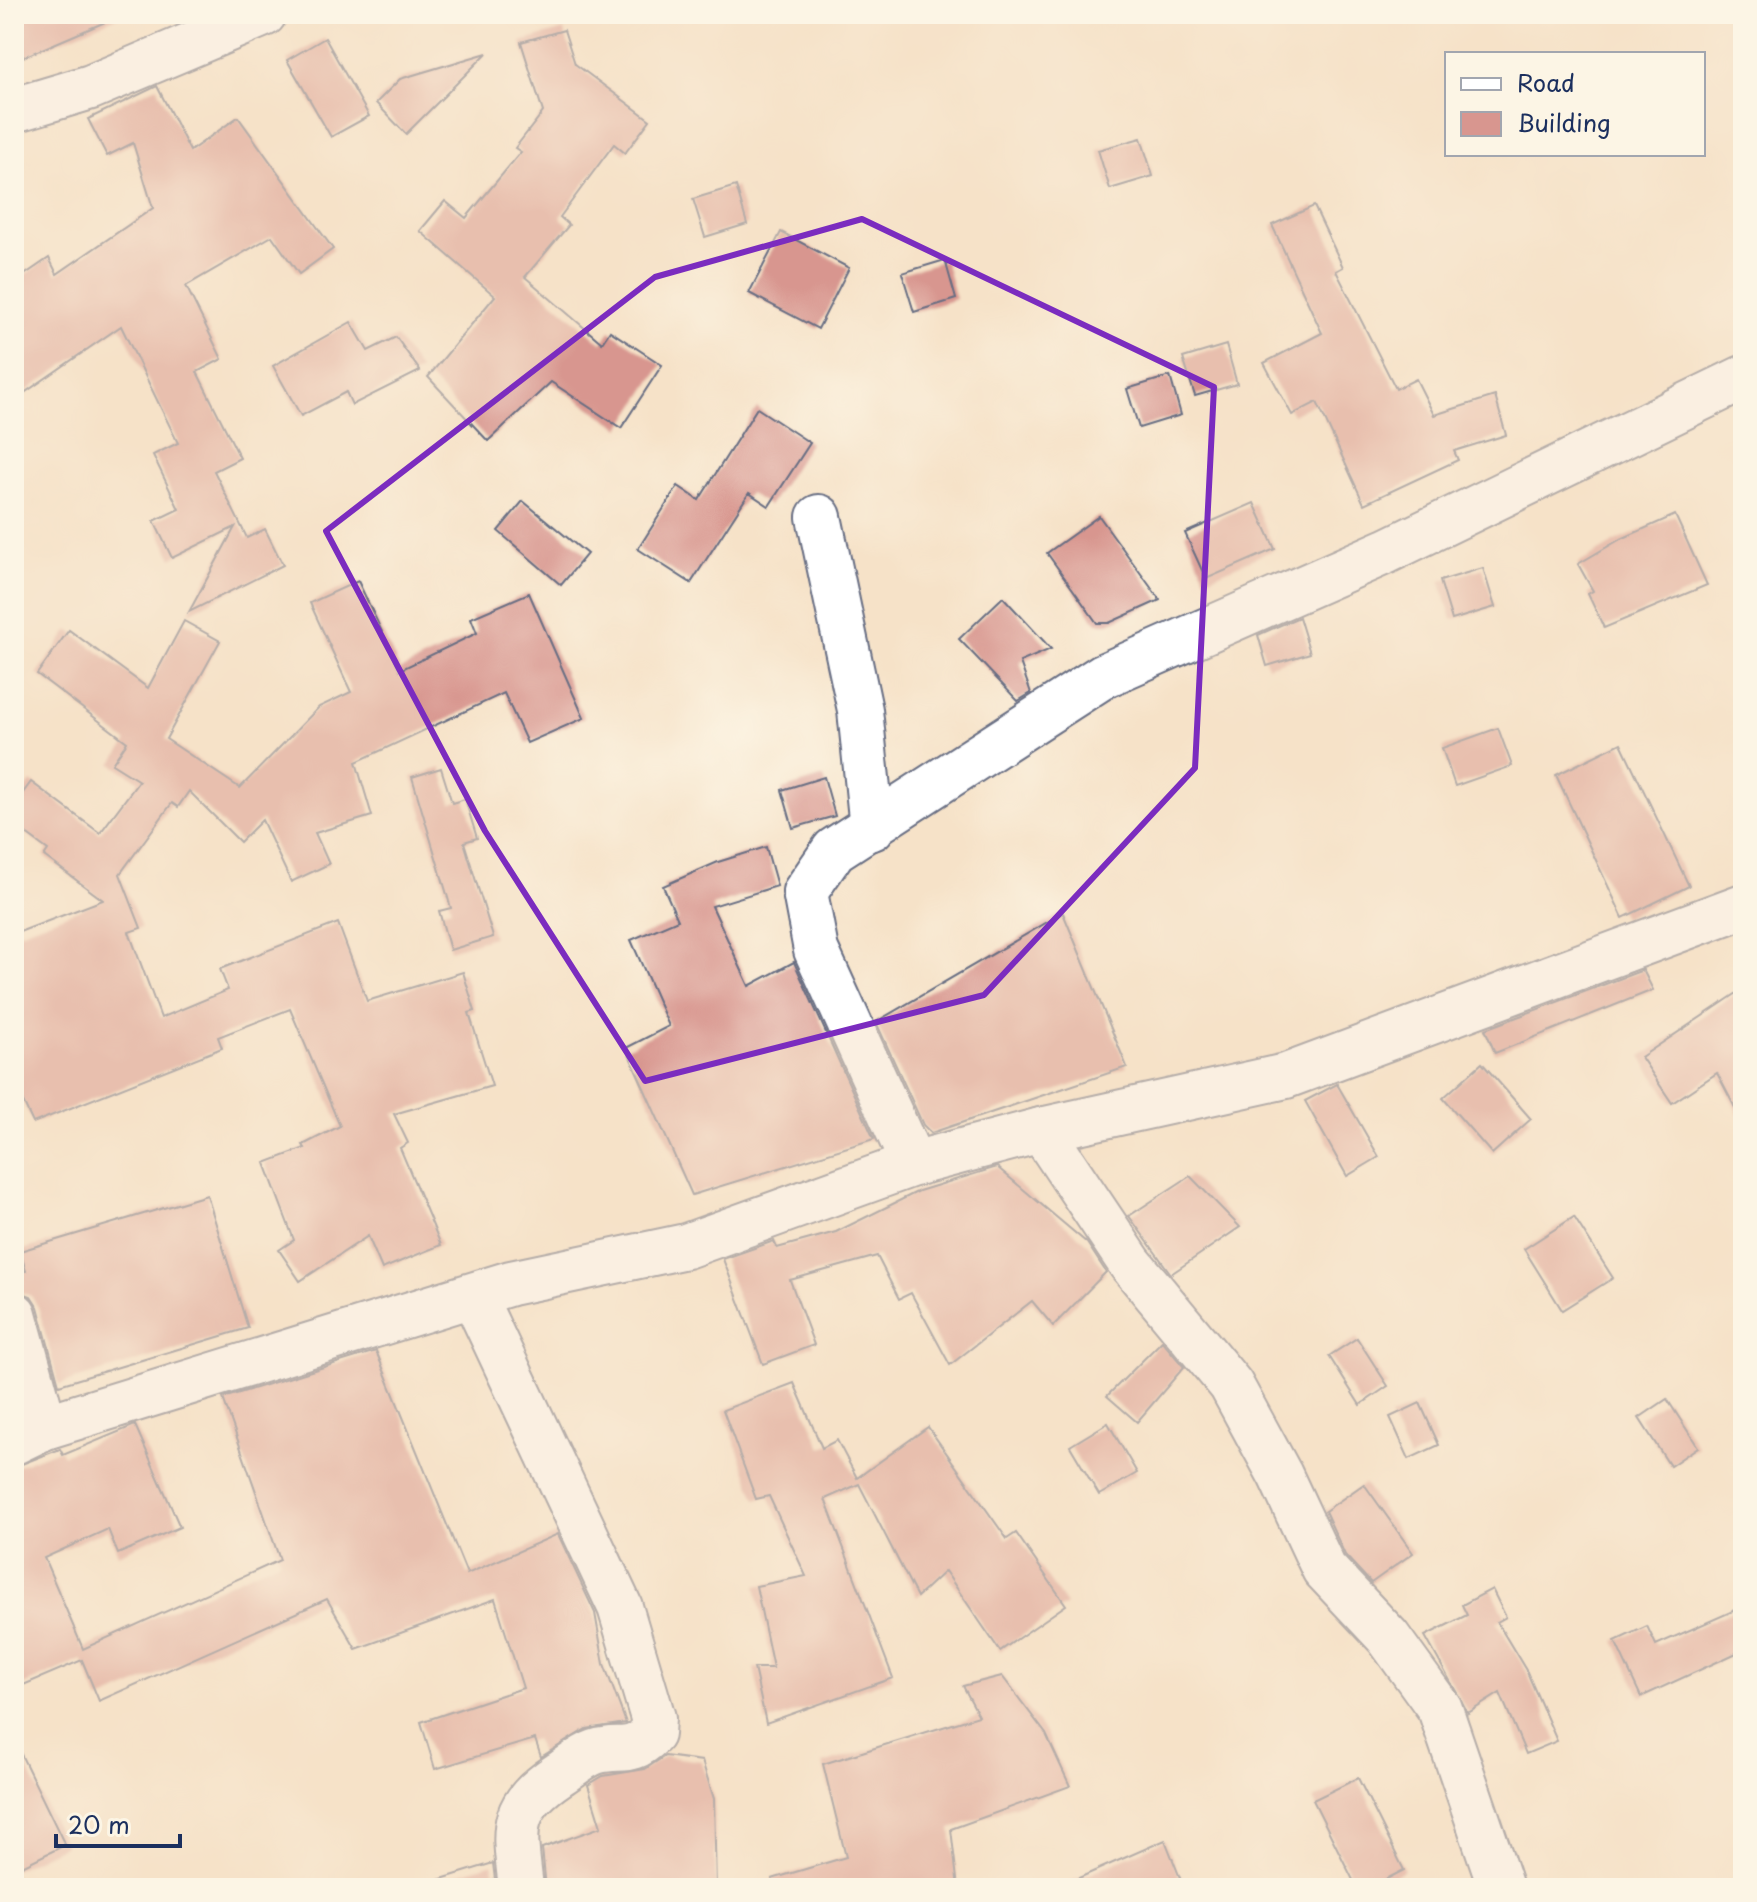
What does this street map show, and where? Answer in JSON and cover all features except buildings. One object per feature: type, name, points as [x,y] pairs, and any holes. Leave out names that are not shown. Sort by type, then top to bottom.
[{"type":"street","points":[[14,110],[91,87],[264,14]]},
{"type":"street","points":[[913,1164],[816,950],[805,892],[834,850],[1103,676],[1387,551],[1743,378]]},
{"type":"street","points":[[819,517],[860,710],[872,828]]},
{"type":"street","points":[[14,1314],[30,1435],[511,1283],[686,1246],[913,1164],[1041,1130],[1286,1076],[1743,906]]},
{"type":"street","points":[[1041,1130],[1130,1263],[1231,1385],[1280,1475],[1324,1569],[1388,1637],[1440,1709],[1501,1888]]},
{"type":"street","points":[[474,1297],[620,1607],[653,1718],[652,1734],[638,1747],[594,1752],[530,1794],[518,1816],[516,1842],[521,1888]]},
{"type":"highlighted area","points":[[862,219],[1214,387],[1195,768],[984,995],[645,1081],[485,831],[326,531],[655,277]]}]
